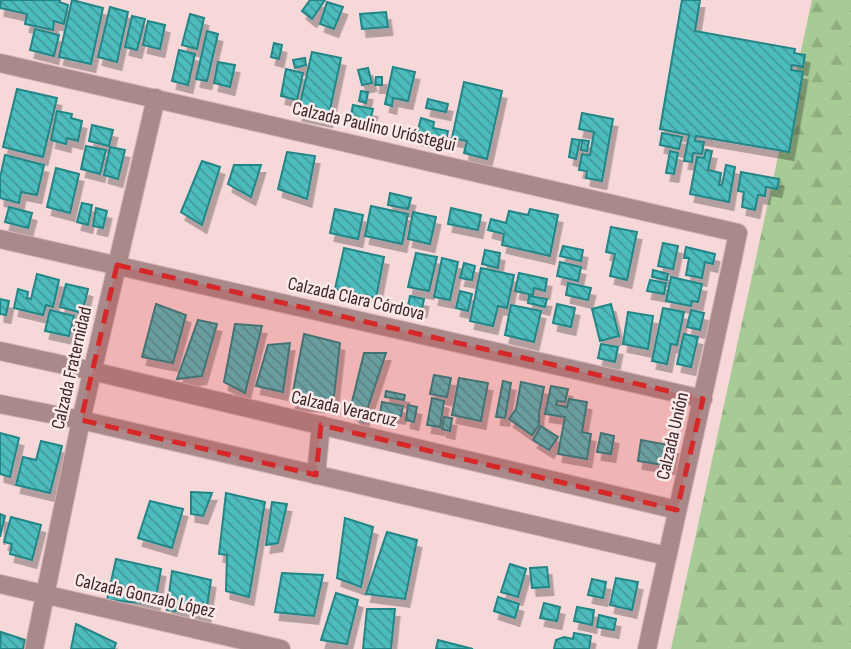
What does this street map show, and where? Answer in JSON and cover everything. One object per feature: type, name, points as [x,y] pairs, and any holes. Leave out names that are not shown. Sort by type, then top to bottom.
[{"type":"street","name":"Calzada Paulino Urióstegui","points":[[0,63],[738,233]]},
{"type":"street","name":"Calzada Fraternidad","points":[[34,649],[81,420],[156,98]]},
{"type":"street","name":"Calzada Unión","points":[[647,649],[738,233]]},
{"type":"street","name":"Calzada Clara Córdova","points":[[0,239],[703,399]]},
{"type":"street","name":"Calzada Veracruz","points":[[0,351],[677,510]]},
{"type":"street","points":[[0,404],[81,420],[667,556]]},
{"type":"street","points":[[316,475],[321,425]]},
{"type":"street","name":"Calzada Gonzalo López","points":[[0,584],[281,649]]},
{"type":"highlighted area","points":[[117,265],[703,399],[677,510],[321,425],[316,475],[81,420]]},
{"type":"green space","points":[[812,0],[851,0],[851,649],[671,649]]},
{"type":"building","points":[[1,0],[60,0],[59,2],[68,5],[64,24],[54,21],[53,30],[25,24],[27,14],[0,8]]},
{"type":"building","points":[[72,0],[103,8],[91,64],[59,57]]},
{"type":"building","points":[[310,0],[325,0],[312,19],[302,11]]},
{"type":"building","points":[[682,0],[700,0],[695,31],[795,49],[794,53],[805,55],[803,67],[792,65],[791,70],[803,72],[789,152],[696,136],[695,141],[704,142],[702,154],[693,153],[692,162],[684,161],[689,135],[660,129]]},
{"type":"building","points":[[327,2],[343,7],[334,29],[320,24]]},
{"type":"building","points":[[110,7],[128,12],[117,62],[98,57]]},
{"type":"building","points":[[386,12],[388,27],[362,29],[360,14]]},
{"type":"building","points":[[190,14],[204,18],[197,49],[182,45]]},
{"type":"building","points":[[132,16],[145,19],[137,50],[125,47]]},
{"type":"building","points":[[148,21],[165,25],[160,49],[143,45]]},
{"type":"building","points":[[35,29],[59,35],[54,56],[30,50]]},
{"type":"building","points":[[207,31],[218,34],[207,81],[196,79]]},
{"type":"building","points":[[274,43],[282,45],[279,59],[271,57]]},
{"type":"building","points":[[179,50],[195,54],[188,85],[172,81]]},
{"type":"building","points":[[312,52],[341,58],[328,119],[298,113]]},
{"type":"building","points":[[305,58],[306,65],[295,68],[293,60]]},
{"type":"building","points":[[218,62],[235,65],[230,87],[214,83]]},
{"type":"building","points":[[393,67],[415,72],[408,101],[393,98],[392,106],[385,104]]},
{"type":"building","points":[[368,68],[372,83],[362,85],[358,70]]},
{"type":"building","points":[[286,69],[303,73],[297,100],[281,96]]},
{"type":"building","points":[[376,77],[382,77],[382,85],[375,85]]},
{"type":"building","points":[[464,82],[502,91],[487,159],[464,153],[467,141],[452,138]]},
{"type":"building","points":[[17,89],[57,98],[43,157],[3,147]]},
{"type":"building","points":[[361,91],[368,92],[366,103],[359,101]]},
{"type":"building","points":[[428,99],[448,104],[446,112],[426,108]]},
{"type":"building","points":[[353,105],[373,109],[369,124],[350,120]]},
{"type":"building","points":[[57,111],[72,114],[71,118],[82,121],[78,141],[67,138],[66,144],[51,140]]},
{"type":"building","points":[[582,113],[613,119],[602,181],[586,178],[587,171],[579,170],[582,154],[590,155],[594,132],[579,129]]},
{"type":"building","points":[[421,118],[434,122],[433,128],[448,131],[446,141],[416,137]]},
{"type":"building","points":[[92,125],[113,130],[109,146],[89,141]]},
{"type":"building","points":[[662,133],[682,137],[679,149],[660,145]]},
{"type":"building","points":[[572,139],[580,140],[576,159],[569,157]]},
{"type":"building","points":[[582,140],[589,141],[587,151],[581,150]]},
{"type":"building","points":[[86,146],[106,150],[100,174],[81,169]]},
{"type":"building","points":[[110,147],[125,150],[118,179],[104,175]]},
{"type":"building","points":[[706,150],[712,151],[708,170],[721,173],[719,185],[722,185],[726,165],[735,167],[729,202],[690,194],[697,157],[704,158]]},
{"type":"building","points":[[670,151],[678,153],[674,174],[666,173]]},
{"type":"building","points":[[287,152],[315,156],[307,199],[278,189]]},
{"type":"building","points":[[5,155],[44,165],[37,195],[21,192],[19,203],[0,198],[0,178]]},
{"type":"building","points":[[202,161],[220,167],[202,225],[181,212]]},
{"type":"building","points":[[234,165],[261,165],[251,197],[228,184]]},
{"type":"building","points":[[56,168],[79,174],[70,213],[47,207]]},
{"type":"building","points":[[741,172],[779,179],[777,189],[766,187],[765,196],[758,195],[755,210],[742,207],[744,192],[738,191]]},
{"type":"building","points":[[390,193],[411,198],[408,209],[388,205]]},
{"type":"building","points":[[82,203],[92,205],[88,225],[77,222]]},
{"type":"building","points":[[371,206],[408,214],[402,244],[365,236]]},
{"type":"building","points":[[9,207],[32,213],[28,228],[5,222]]},
{"type":"building","points":[[96,208],[107,211],[103,228],[93,226]]},
{"type":"building","points":[[451,208],[481,215],[478,230],[448,224]]},
{"type":"building","points":[[335,209],[363,215],[358,239],[330,233]]},
{"type":"building","points":[[530,209],[558,215],[550,256],[502,245],[504,234],[488,230],[491,219],[506,223],[509,211],[528,215]]},
{"type":"building","points":[[413,212],[436,217],[430,244],[408,239]]},
{"type":"building","points":[[611,227],[637,232],[627,280],[610,276],[615,254],[606,252]]},
{"type":"building","points":[[663,243],[678,246],[673,269],[658,266]]},
{"type":"building","points":[[563,246],[583,250],[581,261],[560,256]]},
{"type":"building","points":[[686,247],[715,254],[713,264],[705,262],[702,278],[686,275],[689,258],[684,258]]},
{"type":"building","points":[[344,248],[384,257],[376,298],[335,289]]},
{"type":"building","points":[[485,250],[500,253],[498,268],[482,264]]},
{"type":"building","points":[[416,253],[437,257],[429,291],[408,287]]},
{"type":"building","points":[[442,258],[458,262],[450,300],[434,297]]},
{"type":"building","points":[[560,262],[581,267],[578,281],[557,276]]},
{"type":"building","points":[[464,263],[475,266],[472,280],[460,278]]},
{"type":"building","points":[[481,268],[514,275],[507,308],[498,306],[493,326],[470,321]]},
{"type":"building","points":[[653,270],[668,274],[667,280],[652,277]]},
{"type":"building","points":[[519,273],[547,279],[545,291],[534,288],[533,295],[515,291]]},
{"type":"building","points":[[37,274],[59,280],[53,307],[46,305],[43,315],[14,308],[18,289],[28,292],[27,298],[31,299]]},
{"type":"building","points":[[671,277],[702,284],[698,302],[692,301],[691,306],[666,301]]},
{"type":"building","points":[[650,280],[666,283],[664,294],[647,291]]},
{"type":"building","points":[[568,283],[591,288],[588,300],[566,295]]},
{"type":"building","points":[[66,284],[88,289],[82,313],[60,307]]},
{"type":"building","points":[[460,291],[472,294],[468,311],[456,308]]},
{"type":"building","points":[[410,296],[424,299],[422,309],[408,306]]},
{"type":"building","points":[[529,296],[547,299],[545,307],[528,303]]},
{"type":"building","points":[[0,299],[9,301],[6,315],[0,314]]},
{"type":"building","points":[[156,304],[186,315],[173,363],[142,357]]},
{"type":"building","points":[[557,304],[575,308],[571,327],[553,323]]},
{"type":"building","points":[[611,304],[619,336],[600,341],[592,309]]},
{"type":"building","points":[[511,305],[541,311],[534,342],[505,335]]},
{"type":"building","points":[[663,308],[684,312],[677,345],[671,344],[667,364],[652,361]]},
{"type":"building","points":[[50,310],[74,316],[69,336],[45,331]]},
{"type":"building","points":[[691,310],[704,313],[700,330],[687,327]]},
{"type":"building","points":[[628,312],[653,316],[648,349],[623,344]]},
{"type":"building","points":[[198,320],[217,324],[202,376],[177,379]]},
{"type":"building","points":[[235,324],[262,326],[245,393],[224,382]]},
{"type":"building","points":[[304,334],[340,343],[333,405],[291,402]]},
{"type":"building","points":[[684,334],[698,337],[691,367],[677,364]]},
{"type":"building","points":[[290,343],[283,392],[256,386],[268,345]]},
{"type":"building","points":[[601,344],[618,347],[615,362],[598,358]]},
{"type":"building","points":[[364,353],[386,353],[363,422],[350,410]]},
{"type":"building","points":[[434,375],[451,378],[447,397],[430,394]]},
{"type":"building","points":[[459,378],[488,383],[481,421],[452,415]]},
{"type":"building","points":[[503,381],[511,383],[505,418],[496,417]]},
{"type":"building","points":[[521,382],[544,387],[539,425],[532,435],[509,419],[516,409]]},
{"type":"building","points":[[551,386],[568,389],[565,402],[557,401],[556,405],[567,407],[569,399],[587,402],[582,432],[591,434],[587,459],[558,454],[565,417],[545,414]]},
{"type":"building","points":[[386,391],[405,395],[404,400],[385,397]]},
{"type":"building","points":[[432,398],[444,401],[440,427],[427,425]]},
{"type":"building","points":[[382,402],[403,406],[401,416],[380,413]]},
{"type":"building","points":[[408,405],[417,407],[414,422],[406,420]]},
{"type":"building","points":[[444,417],[452,418],[450,431],[442,429]]},
{"type":"building","points":[[541,426],[558,437],[549,450],[533,440]]},
{"type":"building","points":[[0,433],[19,438],[10,477],[0,474]]},
{"type":"building","points":[[601,433],[614,436],[611,454],[597,452]]},
{"type":"building","points":[[641,440],[674,446],[670,466],[638,461]]},
{"type":"building","points":[[41,441],[62,446],[50,493],[16,485],[23,457],[36,460]]},
{"type":"building","points":[[191,492],[212,493],[203,516],[191,514]]},
{"type":"building","points":[[226,493],[265,502],[249,597],[226,591],[227,555],[219,554]]},
{"type":"building","points":[[150,501],[183,509],[172,548],[138,538]]},
{"type":"building","points":[[272,502],[287,504],[278,543],[266,545]]},
{"type":"building","points":[[0,514],[5,516],[0,537]]},
{"type":"building","points":[[11,517],[41,525],[32,560],[10,554],[12,544],[4,542]]},
{"type":"building","points":[[345,518],[373,527],[361,587],[337,578]]},
{"type":"building","points":[[387,532],[417,540],[405,599],[366,594]]},
{"type":"building","points":[[116,559],[161,569],[155,604],[107,600]]},
{"type":"building","points":[[510,564],[526,569],[518,597],[501,592]]},
{"type":"building","points":[[547,567],[549,587],[532,588],[530,568]]},
{"type":"building","points":[[172,571],[211,580],[206,614],[167,610]]},
{"type":"building","points":[[282,573],[323,575],[314,616],[275,612]]},
{"type":"building","points":[[616,578],[638,582],[632,610],[610,605]]},
{"type":"building","points":[[592,579],[606,582],[603,598],[588,595]]},
{"type":"building","points":[[336,593],[358,600],[347,644],[321,640]]},
{"type":"building","points":[[498,597],[519,604],[515,618],[494,611]]},
{"type":"building","points":[[544,603],[560,607],[557,621],[540,618]]},
{"type":"building","points":[[577,607],[594,610],[592,625],[574,621]]},
{"type":"building","points":[[367,609],[395,609],[391,649],[363,649]]},
{"type":"building","points":[[599,615],[616,619],[614,630],[597,627]]},
{"type":"building","points":[[76,624],[116,643],[114,649],[71,649]]},
{"type":"building","points":[[1,632],[25,640],[23,649],[0,649]]},
{"type":"building","points":[[574,633],[591,636],[589,649],[554,649],[556,640],[564,637],[573,639]]},
{"type":"building","points":[[438,640],[473,649],[436,649]]}]
